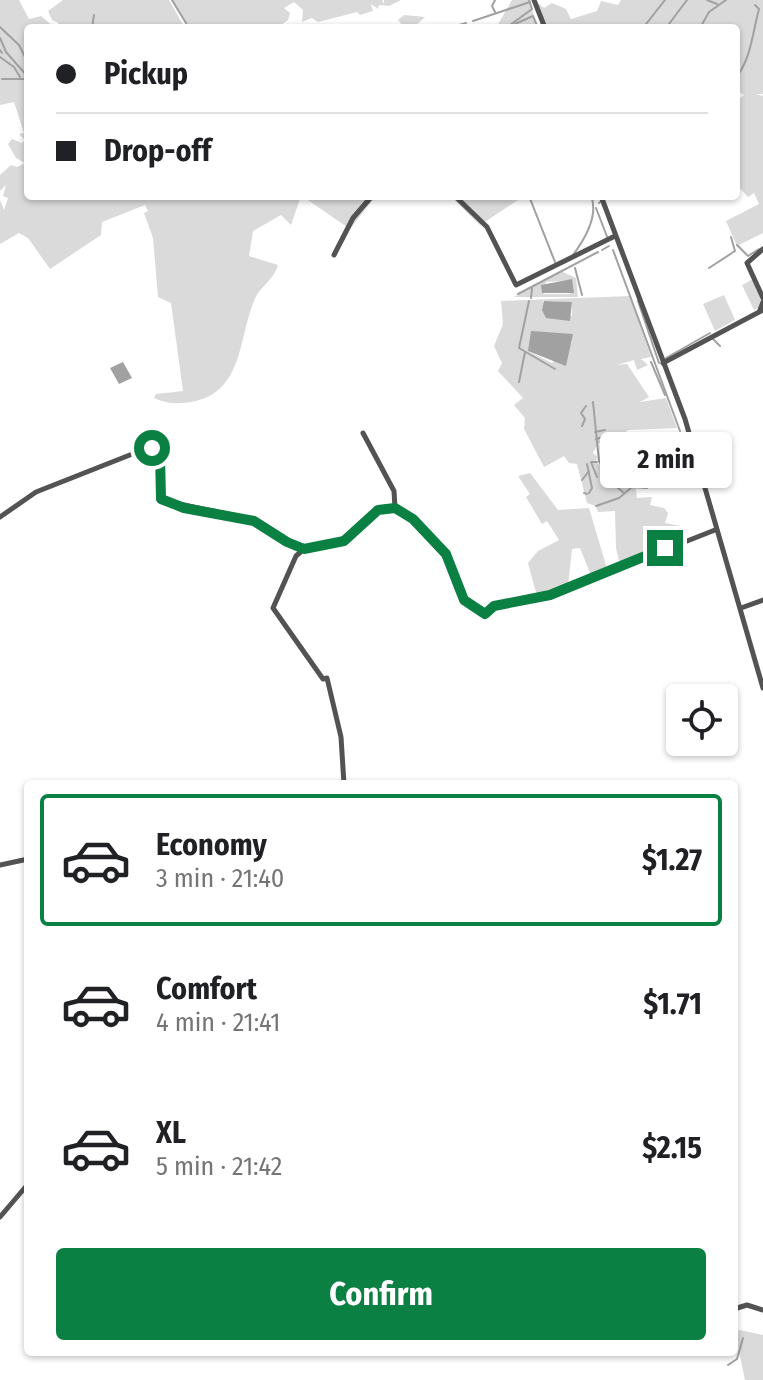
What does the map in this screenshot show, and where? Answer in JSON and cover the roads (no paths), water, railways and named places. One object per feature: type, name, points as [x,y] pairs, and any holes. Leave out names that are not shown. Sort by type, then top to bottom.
[{"type":"street","points":[[534,0],[543,24]]},
{"type":"street","points":[[334,255],[353,218],[369,200]]},
{"type":"street","points":[[459,200],[487,227],[516,285],[615,236]]},
{"type":"street","points":[[602,200],[685,419],[763,688]]},
{"type":"street","points":[[663,363],[762,310],[763,300],[747,263],[763,249]]},
{"type":"street","points":[[363,433],[376,451],[394,491],[395,508]]},
{"type":"street","points":[[0,517],[36,492],[152,448],[160,455],[161,499],[184,508],[254,521],[304,549]]},
{"type":"street","points":[[344,780],[341,737],[327,678],[323,679],[273,608],[296,556],[304,549],[344,541],[378,510],[395,508],[413,519],[446,554],[464,600],[485,614],[494,606],[550,595],[715,530]]},
{"type":"street","points":[[287,542],[296,556]]},
{"type":"street","points":[[741,608],[763,600]]},
{"type":"street","points":[[0,865],[24,860]]},
{"type":"street","points":[[0,1217],[24,1189]]},
{"type":"street","points":[[738,1308],[747,1305],[763,1310]]},
{"type":"waterway","points":[[172,0],[187,24]]},
{"type":"waterway","points":[[495,0],[492,6],[495,12]]},
{"type":"waterway","points":[[511,24],[532,9],[529,0]]},
{"type":"waterway","points":[[646,24],[665,0]]},
{"type":"waterway","points":[[669,24],[687,0]]},
{"type":"waterway","points":[[707,0],[717,4]]},
{"type":"waterway","points":[[702,24],[709,12],[726,0]]},
{"type":"waterway","points":[[473,21],[530,2]]},
{"type":"waterway","points":[[740,71],[751,44],[759,9],[755,5]]},
{"type":"waterway","points":[[93,24],[94,15]]},
{"type":"waterway","points":[[515,24],[533,16],[536,24]]},
{"type":"waterway","points":[[0,27],[19,45],[24,55]]},
{"type":"waterway","points":[[0,38],[6,52],[24,72]]},
{"type":"waterway","points":[[0,57],[14,67],[20,77]]},
{"type":"waterway","points":[[2,79],[24,79]]},
{"type":"waterway","points":[[531,200],[555,262]]},
{"type":"waterway","points":[[573,255],[592,219],[592,200]]},
{"type":"waterway","points":[[599,203],[602,200]]},
{"type":"waterway","points":[[596,208],[608,239]]},
{"type":"waterway","points":[[709,268],[735,251],[731,237]]},
{"type":"waterway","points":[[737,245],[748,256],[759,249]]},
{"type":"waterway","points":[[602,250],[609,246]]},
{"type":"waterway","points":[[613,250],[680,431]]},
{"type":"waterway","points":[[518,294],[598,252]]},
{"type":"waterway","points":[[575,268],[582,295]]},
{"type":"waterway","points":[[531,298],[532,288]]},
{"type":"waterway","points":[[529,301],[519,348],[555,369]]},
{"type":"waterway","points":[[638,301],[659,363]]},
{"type":"waterway","points":[[666,358],[710,333]]},
{"type":"waterway","points":[[713,339],[720,346]]},
{"type":"waterway","points":[[519,382],[525,352]]},
{"type":"waterway","points":[[651,362],[665,395]]},
{"type":"waterway","points":[[593,402],[599,461],[611,482],[624,493]]},
{"type":"waterway","points":[[582,426],[585,419],[581,413],[586,406]]},
{"type":"waterway","points":[[595,432],[605,430]]},
{"type":"waterway","points":[[596,439],[606,436]]},
{"type":"waterway","points":[[682,436],[687,457]]},
{"type":"waterway","points":[[603,445],[603,452]]},
{"type":"waterway","points":[[604,464],[609,448],[605,447]]},
{"type":"waterway","points":[[597,462],[591,462],[597,477]]},
{"type":"waterway","points":[[587,464],[592,488],[589,493]]},
{"type":"waterway","points":[[605,471],[615,467]]},
{"type":"waterway","points":[[582,480],[589,471]]},
{"type":"waterway","points":[[596,506],[619,498],[632,487],[647,488]]},
{"type":"waterway","points":[[738,1356],[743,1338]]},
{"type":"waterway","points":[[728,1365],[738,1356]]}]
